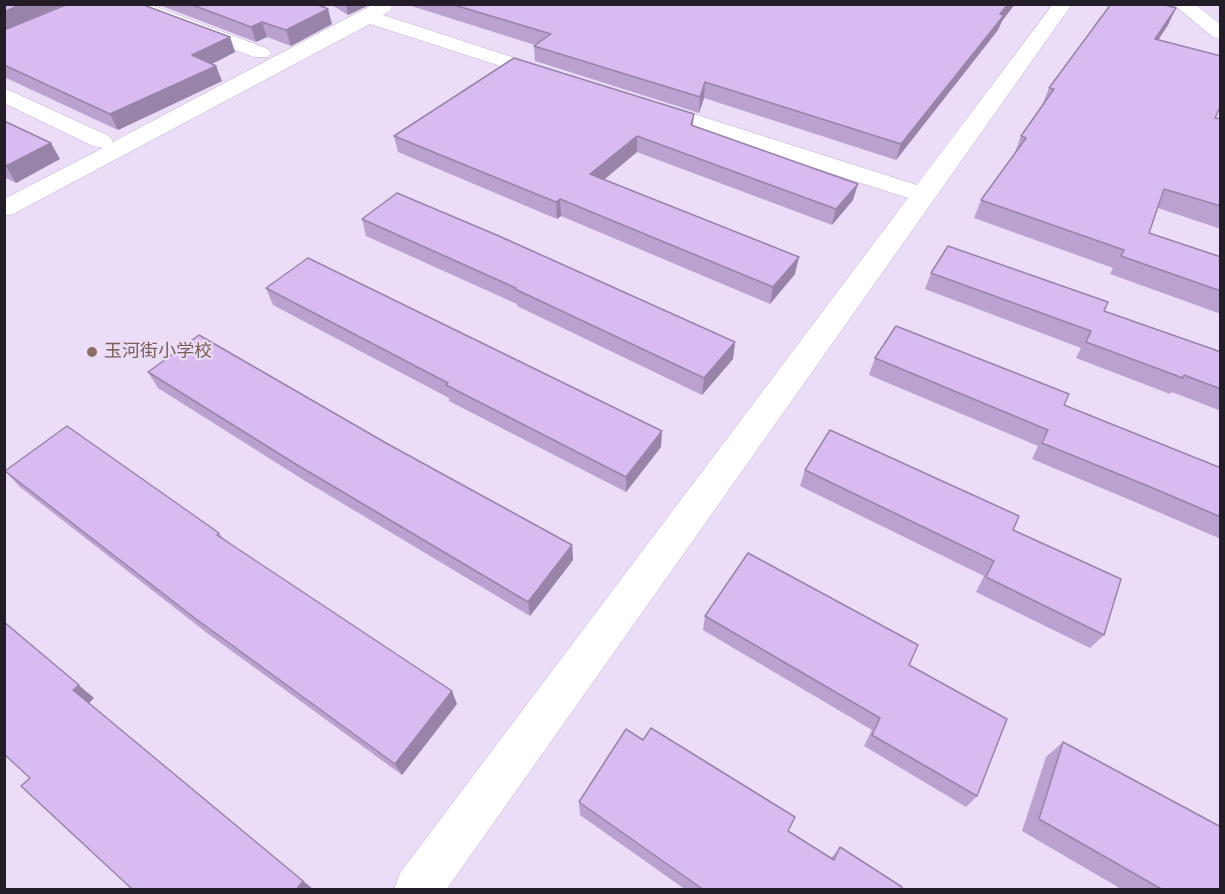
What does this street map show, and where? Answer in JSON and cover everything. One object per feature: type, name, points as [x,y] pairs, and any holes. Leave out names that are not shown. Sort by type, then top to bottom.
[{"type":"street","points":[[130,4],[261,53]]},
{"type":"street","points":[[4,209],[368,17],[386,4]]},
{"type":"street","points":[[417,890],[1063,4]]},
{"type":"street","points":[[1182,4],[1221,33]]},
{"type":"street","points":[[368,17],[572,82]]},
{"type":"street","points":[[4,93],[101,141]]},
{"type":"street","points":[[629,101],[924,195]]},
{"type":"building","points":[[4,4],[22,4],[4,12]]},
{"type":"building","points":[[68,4],[141,4],[230,37],[192,55],[216,66],[110,114],[4,65],[4,30]]},
{"type":"building","points":[[190,4],[316,4],[328,9],[286,30],[262,22],[251,27]]},
{"type":"building","points":[[451,4],[1008,4],[1000,14],[1004,15],[901,144],[705,82],[700,97],[534,46],[551,34]]},
{"type":"building","points":[[1111,4],[1161,4],[1176,8],[1155,39],[1221,56],[1221,105],[1215,118],[1221,119],[1221,206],[1164,189],[1149,233],[1221,257],[1221,291],[1121,256],[1124,250],[981,200],[1026,138],[1021,136],[1054,89],[1049,88]]},
{"type":"building","points":[[514,58],[694,114],[691,125],[858,184],[836,209],[637,136],[590,174],[799,257],[773,287],[560,199],[556,202],[394,136]]},
{"type":"building","points":[[4,121],[51,143],[4,166]]},
{"type":"building","points":[[397,193],[735,342],[704,378],[516,288],[362,219]]},
{"type":"building","points":[[948,246],[1108,302],[1104,311],[1221,352],[1221,389],[1184,375],[1183,378],[1086,342],[1091,331],[931,273]]},
{"type":"building","points":[[308,258],[662,431],[626,477],[446,385],[448,383],[266,288]]},
{"type":"building","points":[[896,326],[1069,394],[1064,405],[1221,468],[1221,517],[1042,443],[1048,430],[875,358]]},
{"type":"building","points":[[199,335],[386,443],[572,545],[528,602],[294,463],[148,372]]},
{"type":"building","points":[[67,426],[219,533],[217,535],[452,691],[395,764],[196,619],[5,471]]},
{"type":"building","points":[[830,430],[1019,516],[1013,530],[1121,579],[1104,635],[986,577],[994,561],[805,470]]},
{"type":"building","points":[[748,553],[918,645],[909,665],[1007,719],[977,796],[872,735],[880,718],[705,616]]},
{"type":"building","points":[[4,622],[79,685],[73,690],[303,881],[296,890],[133,890],[21,786],[30,778],[4,754]]},
{"type":"building","points":[[651,728],[795,817],[788,831],[834,860],[840,847],[902,887],[901,890],[704,890],[579,802],[626,729],[643,740]]},
{"type":"building","points":[[1063,742],[1221,827],[1221,890],[1163,890],[1039,819]]},
{"type":"place","name":"玉河街小学校","points":[[92,352]]}]
